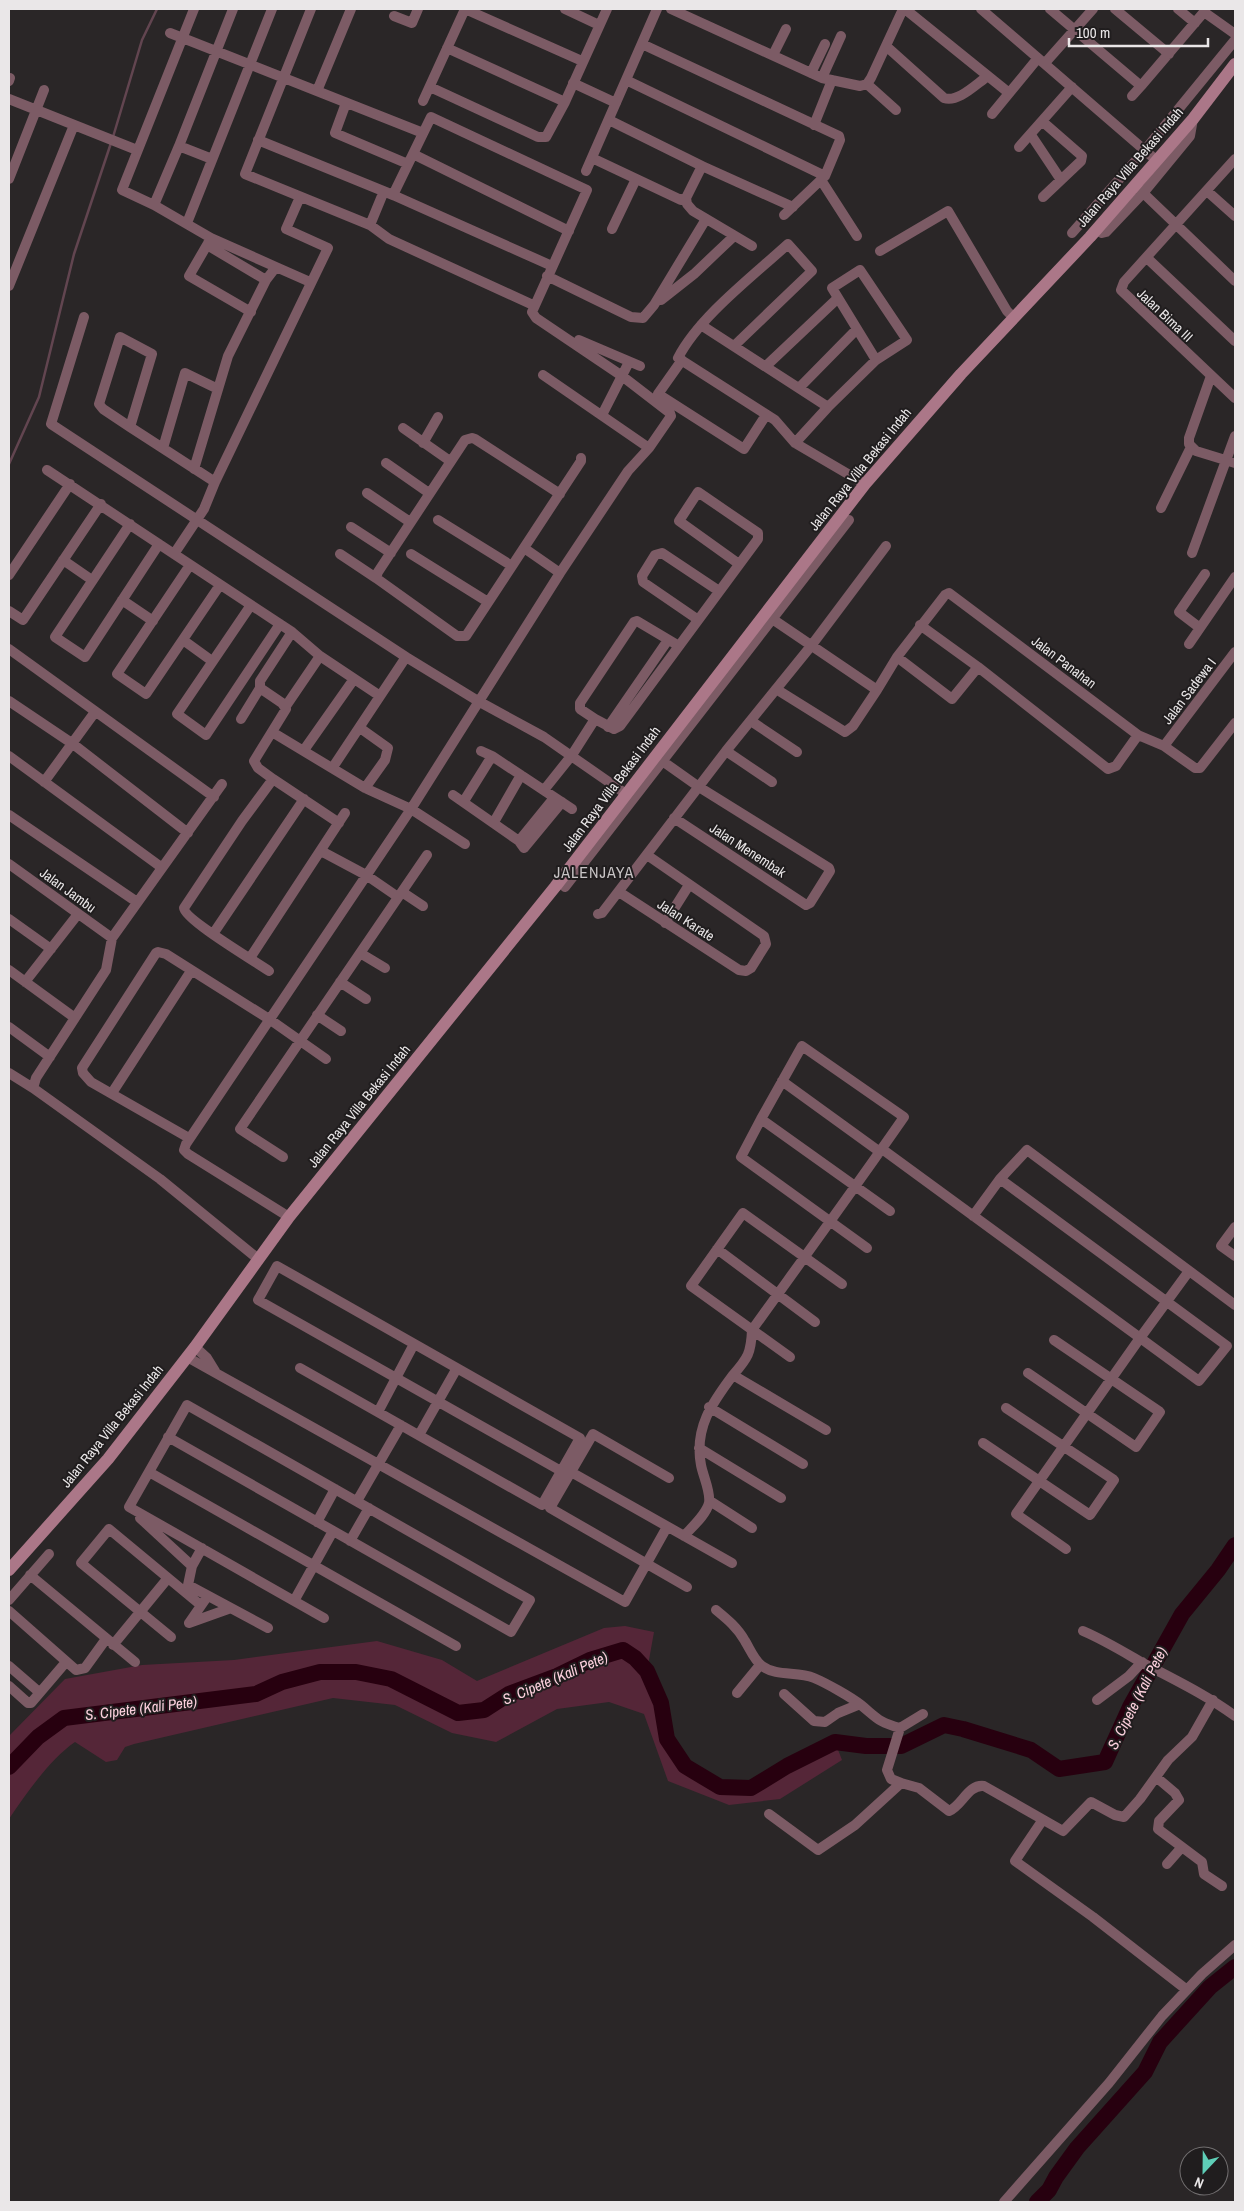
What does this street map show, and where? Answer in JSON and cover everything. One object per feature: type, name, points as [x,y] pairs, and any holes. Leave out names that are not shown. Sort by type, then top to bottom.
[{"type":"main road","name":"Jalan Raya Villa Bekasi Indah","points":[[9,1570],[108,1459],[187,1357],[289,1217],[555,887],[626,794],[658,758],[768,617],[865,484],[925,413],[1093,233],[1139,188],[1156,160],[1192,119],[1235,64]]},
{"type":"street","points":[[194,9],[122,190],[187,223],[209,242],[266,280]]},
{"type":"street","points":[[154,205],[233,9]]},
{"type":"street","points":[[187,223],[272,9]]},
{"type":"street","points":[[311,9],[244,174],[370,225],[390,239],[533,305]]},
{"type":"street","points":[[318,91],[351,9]]},
{"type":"street","points":[[394,16],[412,23],[418,9]]},
{"type":"street","points":[[423,101],[465,9],[582,62]]},
{"type":"street","points":[[565,9],[599,25]]},
{"type":"street","points":[[430,87],[541,138],[547,136],[565,102],[606,9]]},
{"type":"street","points":[[586,171],[657,9]]},
{"type":"street","points":[[671,9],[811,73],[827,79],[860,86],[867,84],[904,9],[1009,93]]},
{"type":"street","points":[[981,9],[1156,160]]},
{"type":"street","points":[[1050,9],[1141,86]]},
{"type":"street","points":[[992,114],[1009,93],[1041,60],[1075,30],[1094,9]]},
{"type":"street","points":[[1115,9],[1169,54]]},
{"type":"street","points":[[1178,9],[1195,23]]},
{"type":"street","points":[[1132,96],[1205,12],[1235,34]]},
{"type":"street","points":[[773,55],[786,29]]},
{"type":"street","points":[[170,33],[423,133]]},
{"type":"street","points":[[814,125],[841,36]]},
{"type":"street","points":[[1072,233],[1145,150],[1235,40]]},
{"type":"street","points":[[642,44],[840,138],[823,178],[784,215]]},
{"type":"street","points":[[811,73],[824,44]]},
{"type":"street","points":[[886,46],[944,98],[949,100],[988,76]]},
{"type":"street","points":[[448,48],[565,102]]},
{"type":"street","points":[[626,80],[823,178],[857,236]]},
{"type":"street","points":[[573,83],[616,103]]},
{"type":"street","points":[[867,84],[896,110]]},
{"type":"street","points":[[1019,146],[1043,122],[1072,87]]},
{"type":"street","points":[[9,179],[44,90]]},
{"type":"street","points":[[9,99],[137,150]]},
{"type":"street","points":[[346,103],[335,133],[410,159],[569,231]]},
{"type":"street","points":[[289,1217],[186,1152],[185,1147],[189,1138],[411,809],[560,573],[628,471],[649,448],[671,416],[670,413],[622,376],[534,316],[532,312],[533,305],[587,190],[431,117],[410,159],[370,225]]},
{"type":"street","points":[[1192,119],[1190,136],[1139,188],[1235,281]]},
{"type":"street","points":[[609,120],[702,166],[793,207]]},
{"type":"street","points":[[1043,122],[1082,156],[1081,161],[1043,198]]},
{"type":"street","points":[[9,286],[74,125]]},
{"type":"street","points":[[1031,135],[1061,180]]},
{"type":"street","points":[[258,140],[388,193],[549,271],[637,318],[642,318],[654,305],[694,274],[734,236]]},
{"type":"street","points":[[179,146],[212,159]]},
{"type":"street","points":[[592,158],[679,200],[686,198]]},
{"type":"street","name":"Jalan Bima III","points":[[1235,160],[1124,282],[1120,290],[1122,294],[1235,398]]},
{"type":"street","points":[[702,166],[686,198],[687,204],[706,220],[752,246]]},
{"type":"street","points":[[612,229],[636,179]]},
{"type":"street","points":[[1207,191],[1235,216]]},
{"type":"street","points":[[174,554],[204,509],[310,282],[328,248],[286,229],[300,196]]},
{"type":"street","points":[[880,251],[948,211],[1007,311],[1014,318]]},
{"type":"street","points":[[654,305],[706,220]]},
{"type":"street","points":[[1080,222],[1093,233]]},
{"type":"street","points":[[209,242],[310,282]]},
{"type":"street","points":[[209,242],[189,276],[251,312]]},
{"type":"street","points":[[735,345],[812,272],[788,244],[701,325],[686,342],[678,358],[775,420],[795,443],[865,484]]},
{"type":"street","points":[[1147,258],[1235,341]]},
{"type":"street","points":[[194,469],[228,356],[266,280],[276,267]]},
{"type":"street","points":[[795,443],[828,407],[876,360],[907,340],[860,270],[832,288],[876,360]]},
{"type":"street","points":[[766,366],[838,298]]},
{"type":"street","points":[[84,317],[51,424],[406,657],[478,701],[544,737],[626,794]]},
{"type":"street","points":[[701,325],[735,345],[828,407]]},
{"type":"street","points":[[800,388],[857,329]]},
{"type":"street","points":[[558,331],[640,366]]},
{"type":"street","points":[[130,427],[152,354],[120,337],[99,404],[130,427],[215,482]]},
{"type":"street","points":[[682,360],[658,394],[744,449],[766,415]]},
{"type":"street","points":[[602,415],[629,362]]},
{"type":"street","points":[[163,448],[185,373],[218,389]]},
{"type":"street","points":[[543,375],[649,448]]},
{"type":"street","points":[[1161,508],[1191,447],[1189,438],[1211,376]]},
{"type":"street","points":[[423,443],[438,417]]},
{"type":"street","points":[[403,428],[450,461]]},
{"type":"street","points":[[1192,553],[1231,461],[1235,436]]},
{"type":"street","points":[[376,578],[410,522],[465,440],[472,438],[560,494]]},
{"type":"street","points":[[1191,447],[1196,451],[1231,461]]},
{"type":"street","points":[[340,554],[457,636],[466,636],[560,494],[581,461],[581,458]]},
{"type":"street","points":[[386,463],[429,493]]},
{"type":"street","points":[[47,470],[292,632],[320,656],[380,696]]},
{"type":"street","points":[[9,575],[70,484]]},
{"type":"street","points":[[679,646],[637,621],[634,622],[580,704],[580,709],[608,727],[614,729],[620,726],[679,646],[697,619],[719,591],[758,539],[758,533],[698,492],[679,521],[739,564]]},
{"type":"street","points":[[367,493],[410,522]]},
{"type":"street","points":[[9,611],[23,620],[101,504]]},
{"type":"street","points":[[438,520],[512,566]]},
{"type":"street","points":[[849,520],[768,617],[877,690]]},
{"type":"street","points":[[130,524],[55,637],[85,657],[159,544]]},
{"type":"street","points":[[351,527],[391,553]]},
{"type":"street","points":[[598,914],[602,913],[726,751],[811,646],[886,546]]},
{"type":"street","points":[[524,548],[560,573]]},
{"type":"street","points":[[697,619],[643,582],[642,576],[655,555],[662,553],[719,591]]},
{"type":"street","points":[[410,554],[488,602]]},
{"type":"street","points":[[63,560],[92,580]]},
{"type":"street","points":[[190,565],[117,674],[146,694],[220,585]]},
{"type":"street","points":[[1200,628],[1179,612],[1205,574]]},
{"type":"street","points":[[1189,644],[1234,583]]},
{"type":"street","name":"Jalan Panahan","points":[[920,625],[945,595],[952,594],[1138,735],[1164,746],[1193,767],[1198,768],[1235,723]]},
{"type":"street","points":[[122,600],[153,621]]},
{"type":"street","points":[[251,605],[177,714],[206,735],[280,624]]},
{"type":"street","points":[[776,689],[845,732],[853,726],[920,625],[978,667],[1108,769],[1116,766],[1138,735]]},
{"type":"street","points":[[241,719],[260,688],[260,681],[292,632]]},
{"type":"street","points":[[183,640],[212,661]]},
{"type":"street","points":[[608,727],[668,640]]},
{"type":"street","points":[[9,649],[214,797]]},
{"type":"street","name":"Jalan Sadewa I","points":[[1164,746],[1235,652]]},
{"type":"street","points":[[320,656],[286,706],[286,711],[254,761],[258,768],[273,779],[339,823]]},
{"type":"street","points":[[333,767],[406,657]]},
{"type":"street","points":[[897,657],[952,699],[978,667]]},
{"type":"street","points":[[304,750],[354,679]]},
{"type":"street","points":[[260,688],[286,706]]},
{"type":"street","points":[[9,701],[73,744],[188,833]]},
{"type":"street","points":[[44,782],[95,712]]},
{"type":"street","points":[[544,790],[572,755],[595,719]]},
{"type":"street","points":[[751,720],[797,752]]},
{"type":"street","points":[[360,728],[388,748],[386,760],[365,788]]},
{"type":"street","points":[[272,732],[365,788],[411,809],[466,844]]},
{"type":"street","points":[[726,751],[772,782]]},
{"type":"street","points":[[481,752],[492,756],[572,810]]},
{"type":"street","points":[[9,756],[161,867]]},
{"type":"street","points":[[464,801],[492,756]]},
{"type":"street","points":[[565,887],[658,758],[699,787]]},
{"type":"street","points":[[494,822],[521,775]]},
{"type":"street","points":[[269,971],[186,914],[184,908],[242,821],[273,779]]},
{"type":"street","points":[[33,1088],[36,1078],[106,970],[112,938],[222,784]]},
{"type":"street","name":"Jalan Menembak","points":[[674,818],[807,905],[829,868],[699,787]]},
{"type":"street","points":[[453,795],[519,841],[558,800]]},
{"type":"street","points":[[213,934],[304,800]]},
{"type":"street","points":[[250,958],[346,813]]},
{"type":"street","points":[[10,820],[137,902]]},
{"type":"street","points":[[321,851],[423,906]]},
{"type":"street","points":[[283,1157],[240,1129],[427,855]]},
{"type":"street","points":[[647,855],[689,885],[665,923]]},
{"type":"street","name":"Jalan Jambu","points":[[9,864],[112,938]]},
{"type":"street","name":"Jalan Karate","points":[[618,892],[739,970],[746,971],[751,968],[766,944],[766,938],[689,885]]},
{"type":"street","points":[[25,982],[78,914]]},
{"type":"street","points":[[9,919],[51,949]]},
{"type":"street","points":[[189,1138],[87,1079],[83,1073],[83,1064],[154,955],[158,952],[163,953],[269,1020],[326,1059]]},
{"type":"street","points":[[360,953],[385,968]]},
{"type":"street","points":[[9,970],[75,1018]]},
{"type":"street","points":[[112,1093],[191,971]]},
{"type":"street","points":[[340,982],[366,999]]},
{"type":"street","points":[[318,1015],[341,1031]]},
{"type":"street","points":[[9,1027],[50,1057]]},
{"type":"street","points":[[684,1536],[705,1512],[710,1501],[700,1465],[699,1448],[702,1426],[710,1406],[746,1360],[752,1349],[752,1330],[831,1222],[904,1117],[802,1046],[742,1157],[831,1222],[867,1248]]},
{"type":"street","points":[[9,1073],[160,1178],[258,1258]]},
{"type":"street","points":[[782,1082],[881,1150],[1199,1381],[1227,1346],[1000,1179]]},
{"type":"street","points":[[762,1119],[890,1211]]},
{"type":"street","points":[[973,1216],[1000,1179],[1027,1150],[1235,1305]]},
{"type":"street","points":[[790,1357],[691,1286],[717,1249],[743,1214],[842,1284]]},
{"type":"street","points":[[1235,1226],[1221,1246],[1235,1256]]},
{"type":"street","points":[[717,1249],[815,1322]]},
{"type":"street","points":[[687,1586],[550,1508],[566,1471],[580,1438],[277,1266],[258,1300],[438,1402],[566,1471],[732,1563]]},
{"type":"street","points":[[1066,1549],[1016,1514],[1111,1378],[1190,1271]]},
{"type":"street","points":[[1028,1373],[1136,1447],[1160,1412],[1054,1340]]},
{"type":"street","points":[[378,1412],[414,1344]]},
{"type":"street","points":[[195,1346],[207,1358],[215,1371]]},
{"type":"street","points":[[187,1357],[376,1461],[625,1602],[668,1527]]},
{"type":"street","points":[[300,1368],[542,1505],[593,1434],[669,1478]]},
{"type":"street","points":[[419,1435],[457,1368]]},
{"type":"street","points":[[733,1375],[826,1430]]},
{"type":"street","points":[[129,1507],[168,1437],[187,1405],[530,1600],[511,1632],[168,1437]]},
{"type":"street","points":[[710,1406],[803,1464]]},
{"type":"street","points":[[983,1443],[1090,1515],[1114,1480],[1006,1408]]},
{"type":"street","points":[[354,1500],[398,1423]]},
{"type":"street","points":[[699,1448],[781,1498]]},
{"type":"street","points":[[149,1472],[456,1646]]},
{"type":"street","points":[[317,1522],[335,1489]]},
{"type":"street","points":[[710,1501],[752,1528]]},
{"type":"street","points":[[129,1507],[324,1618]]},
{"type":"street","points":[[129,1507],[192,1566]]},
{"type":"street","points":[[350,1541],[369,1508]]},
{"type":"street","points":[[171,1637],[81,1563],[86,1556],[109,1529],[197,1602]]},
{"type":"street","points":[[294,1600],[334,1531]]},
{"type":"street","points":[[202,1548],[192,1566],[188,1584],[268,1628]]},
{"type":"street","points":[[9,1600],[49,1554]]},
{"type":"street","points":[[30,1575],[134,1662]]},
{"type":"street","points":[[9,1611],[73,1669],[82,1670],[140,1612],[168,1578]]},
{"type":"street","points":[[207,1596],[189,1623],[231,1608]]},
{"type":"street","points":[[716,1610],[739,1631],[760,1665],[775,1672],[802,1674],[813,1678],[860,1704],[875,1719],[898,1732]]},
{"type":"street","points":[[1083,1631],[1111,1643],[1183,1682],[1235,1716]]},
{"type":"street","points":[[9,1686],[31,1703],[66,1662]]},
{"type":"street","points":[[1097,1700],[1145,1663]]},
{"type":"street","points":[[737,1694],[760,1665]]},
{"type":"street","points":[[9,1666],[39,1692]]},
{"type":"street","points":[[784,1694],[814,1721],[820,1723],[860,1704]]},
{"type":"street","points":[[923,1714],[898,1732],[888,1763],[888,1774],[891,1779],[919,1788],[949,1811],[971,1790],[978,1786],[984,1786],[1042,1821],[1063,1831],[1090,1802],[1115,1815],[1124,1817],[1127,1815],[1168,1760],[1192,1737],[1213,1700]]},
{"type":"street","points":[[1156,1778],[1175,1793],[1178,1800],[1159,1821],[1158,1829],[1202,1862],[1204,1874],[1222,1886]]},
{"type":"street","points":[[769,1814],[816,1849],[821,1850],[855,1825],[901,1783]]},
{"type":"street","points":[[1042,1821],[1015,1861],[1093,1917],[1187,1990]]},
{"type":"street","points":[[1167,1864],[1182,1847]]},
{"type":"street","points":[[1004,2202],[1109,2083],[1162,2016],[1220,1957],[1235,1945]]},
{"type":"shaded area","points":[[625,1626],[654,1632],[647,1671],[661,1703],[667,1739],[685,1766],[720,1787],[751,1788],[835,1742],[842,1760],[780,1799],[729,1805],[668,1781],[644,1714],[609,1702],[557,1709],[496,1742],[452,1733],[395,1705],[333,1698],[134,1744],[125,1747],[117,1760],[106,1762],[75,1742],[48,1767],[9,1819],[9,1736],[65,1679],[142,1665],[234,1660],[377,1641],[442,1660],[477,1681],[604,1628]]},
{"type":"waterway","points":[[113,137],[142,40],[157,9]]},
{"type":"waterway","points":[[9,464],[39,397],[74,254],[111,143]]},
{"type":"waterway","name":"S. Cipete (Kali Pete)","points":[[9,1767],[38,1737],[64,1718],[256,1694],[282,1682],[320,1672],[356,1672],[391,1679],[458,1713],[484,1710],[509,1694],[557,1676],[590,1660],[623,1650],[635,1658],[647,1671],[661,1703],[667,1739],[685,1766],[720,1787],[751,1788],[787,1766],[835,1742],[866,1746],[901,1746],[944,1725],[1031,1750],[1059,1769],[1105,1762],[1130,1707],[1182,1614],[1218,1570],[1235,1545]]},
{"type":"waterway","points":[[1037,2202],[1049,2190],[1077,2148],[1145,2072],[1160,2042],[1210,1987],[1235,1967]]},
{"type":"district","name":"JALENJAYA","points":[[594,872]]}]
